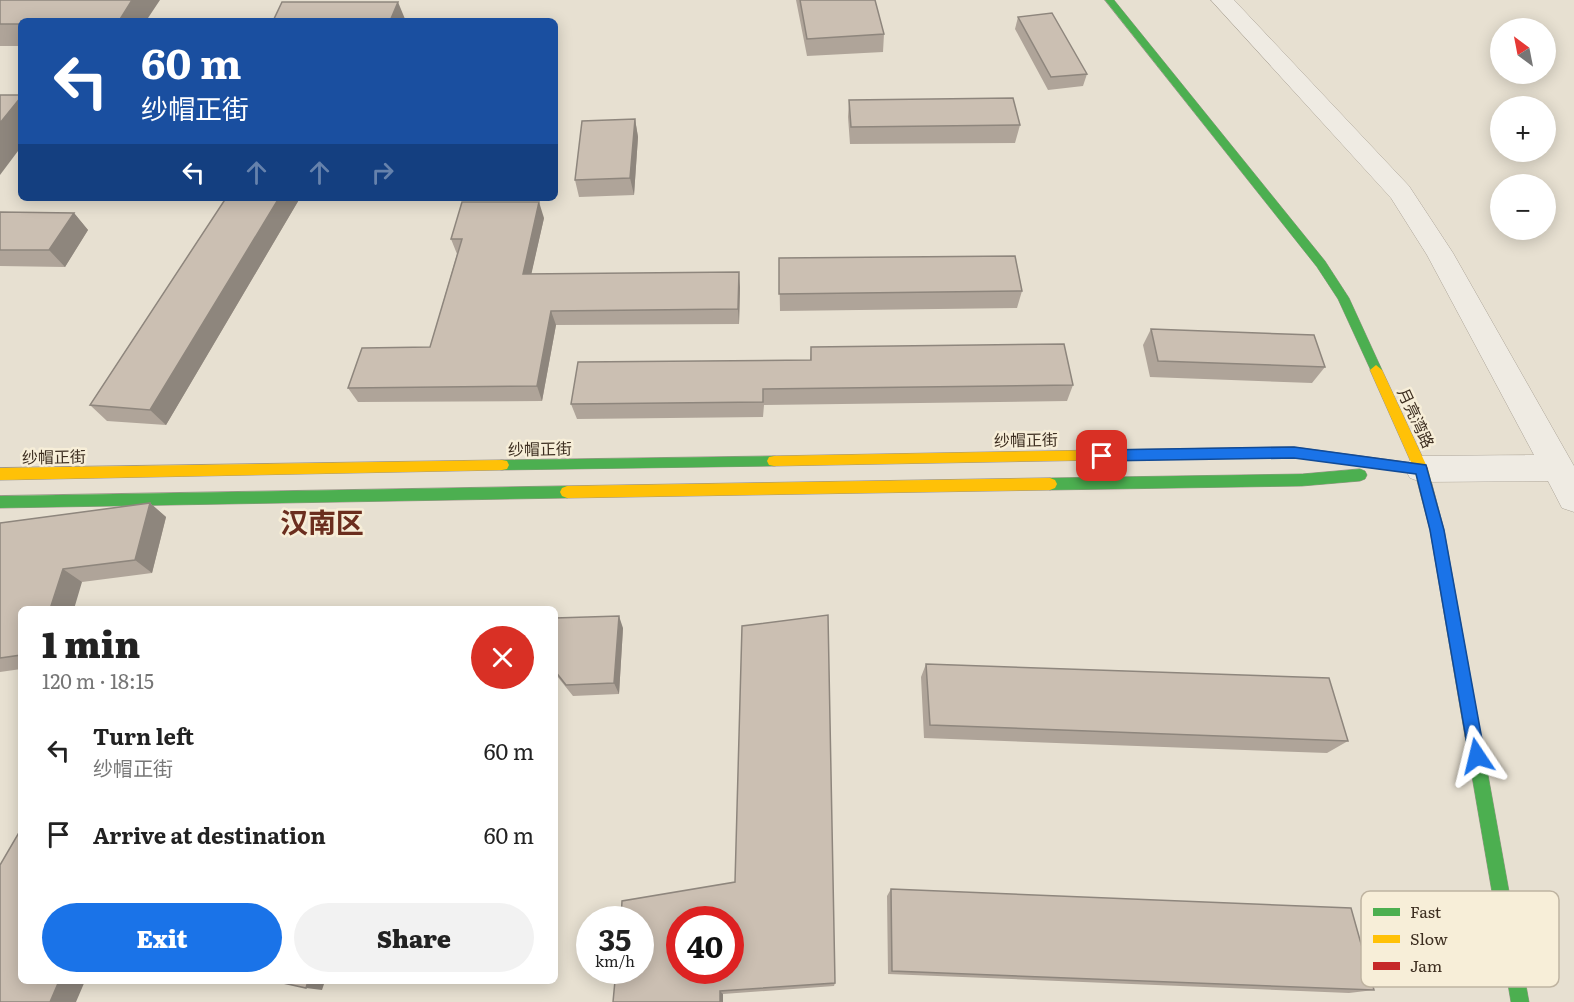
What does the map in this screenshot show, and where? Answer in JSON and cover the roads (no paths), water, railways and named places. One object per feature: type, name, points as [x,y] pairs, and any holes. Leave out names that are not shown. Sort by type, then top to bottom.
[{"type":"main road","name":"月亮湾路","points":[[1109,0],[1321,264],[1343,298],[1421,469],[1437,530],[1500,891]]},
{"type":"main road","name":"纱帽正街","points":[[0,474],[1294,452],[1421,469]]},
{"type":"main road","points":[[0,502],[1302,480],[1421,469]]},
{"type":"main road","name":"月亮湾路","points":[[1517,987],[1520,1002]]},
{"type":"street","points":[[1222,0],[1400,192],[1439,253],[1574,498]]},
{"type":"street","points":[[1421,469],[1559,468]]},
{"type":"district","name":"汉南区","points":[[322,523]]}]
